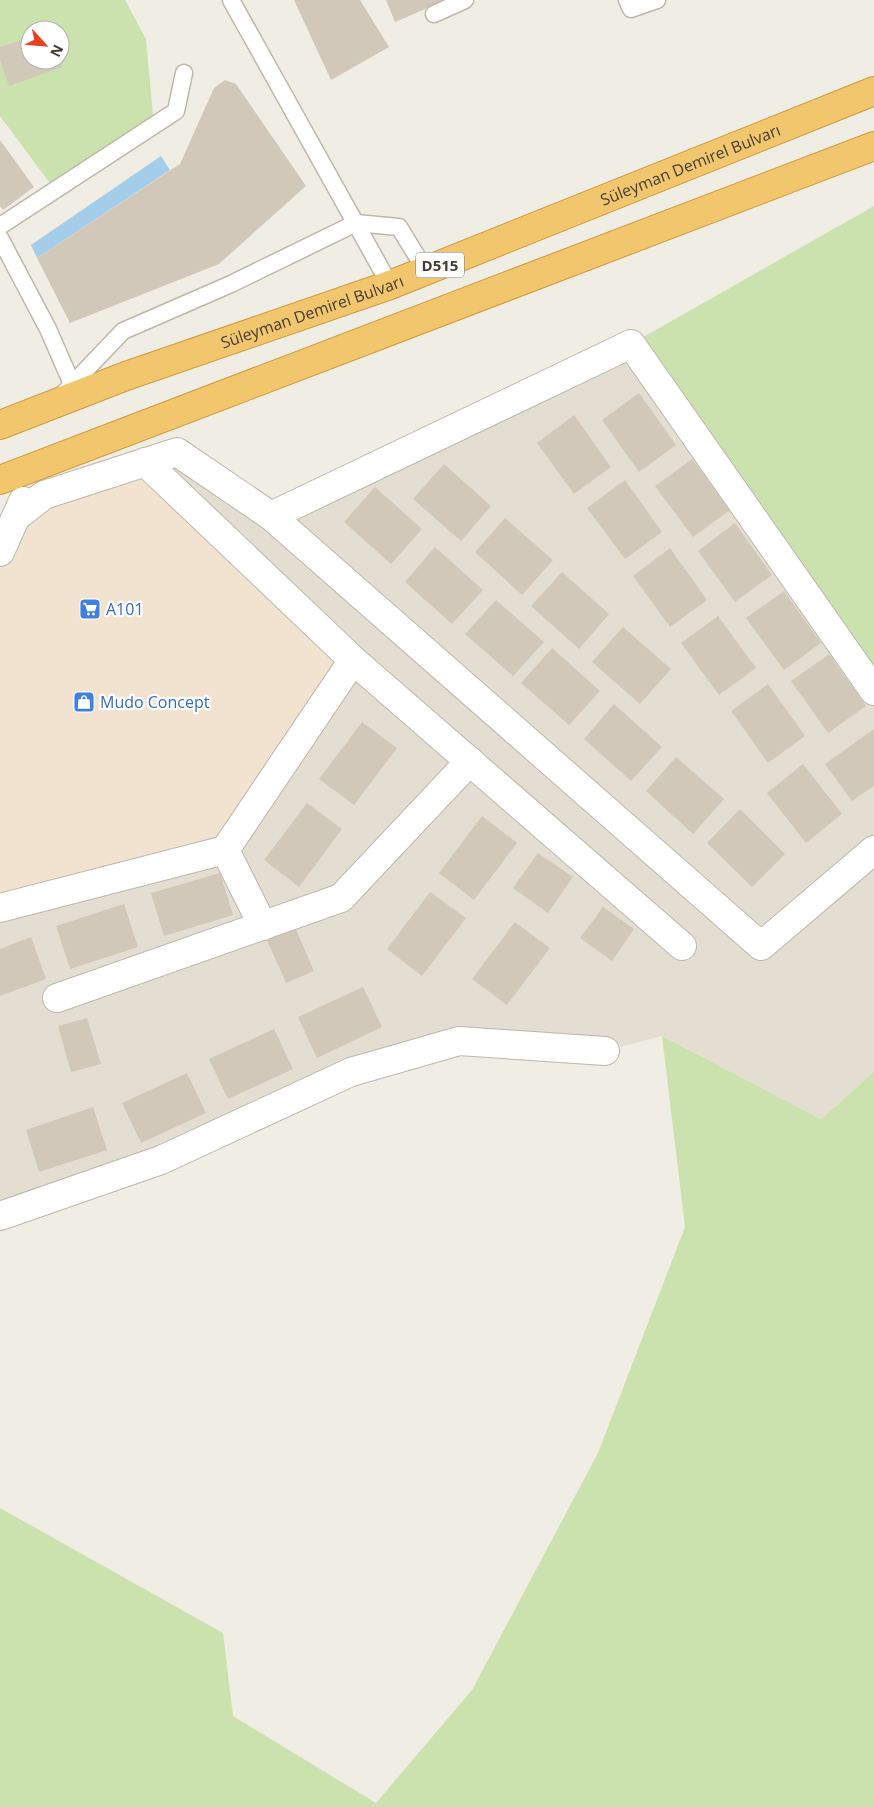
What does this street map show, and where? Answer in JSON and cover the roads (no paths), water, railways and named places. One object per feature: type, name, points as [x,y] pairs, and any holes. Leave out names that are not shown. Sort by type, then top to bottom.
[{"type":"highway","name":"Süleyman Demirel Bulvarı","points":[[0,424],[126,376],[390,285],[874,91]]},
{"type":"highway","name":"D515","points":[[0,480],[874,146]]},
{"type":"street","points":[[271,516],[630,344],[874,691]]},
{"type":"street","points":[[16,516],[44,494],[177,452],[271,516],[761,946],[874,850]]},
{"type":"street","points":[[145,462],[353,660],[682,946]]},
{"type":"street","points":[[0,552],[40,464]]},
{"type":"street","points":[[0,908],[225,850],[353,660]]},
{"type":"street","points":[[57,998],[340,898],[470,761]]},
{"type":"street","points":[[225,850],[263,926]]},
{"type":"street","points":[[0,1216],[161,1160],[351,1072],[460,1041],[605,1051]]},
{"type":"lane","points":[[231,0],[390,285]]},
{"type":"lane","points":[[434,14],[465,0]]},
{"type":"lane","points":[[627,0],[631,10],[657,0]]},
{"type":"lane","points":[[0,226],[176,111],[184,72]]},
{"type":"lane","points":[[53,404],[124,331],[231,284],[356,223],[399,227],[426,271]]},
{"type":"lane","points":[[0,238],[48,329],[72,384]]},
{"type":"water","points":[[161,156],[170,170],[37,258],[31,245]]},
{"type":"place","name":"A101","points":[[90,609]]},
{"type":"place","name":"Mudo Concept","points":[[84,702]]}]
